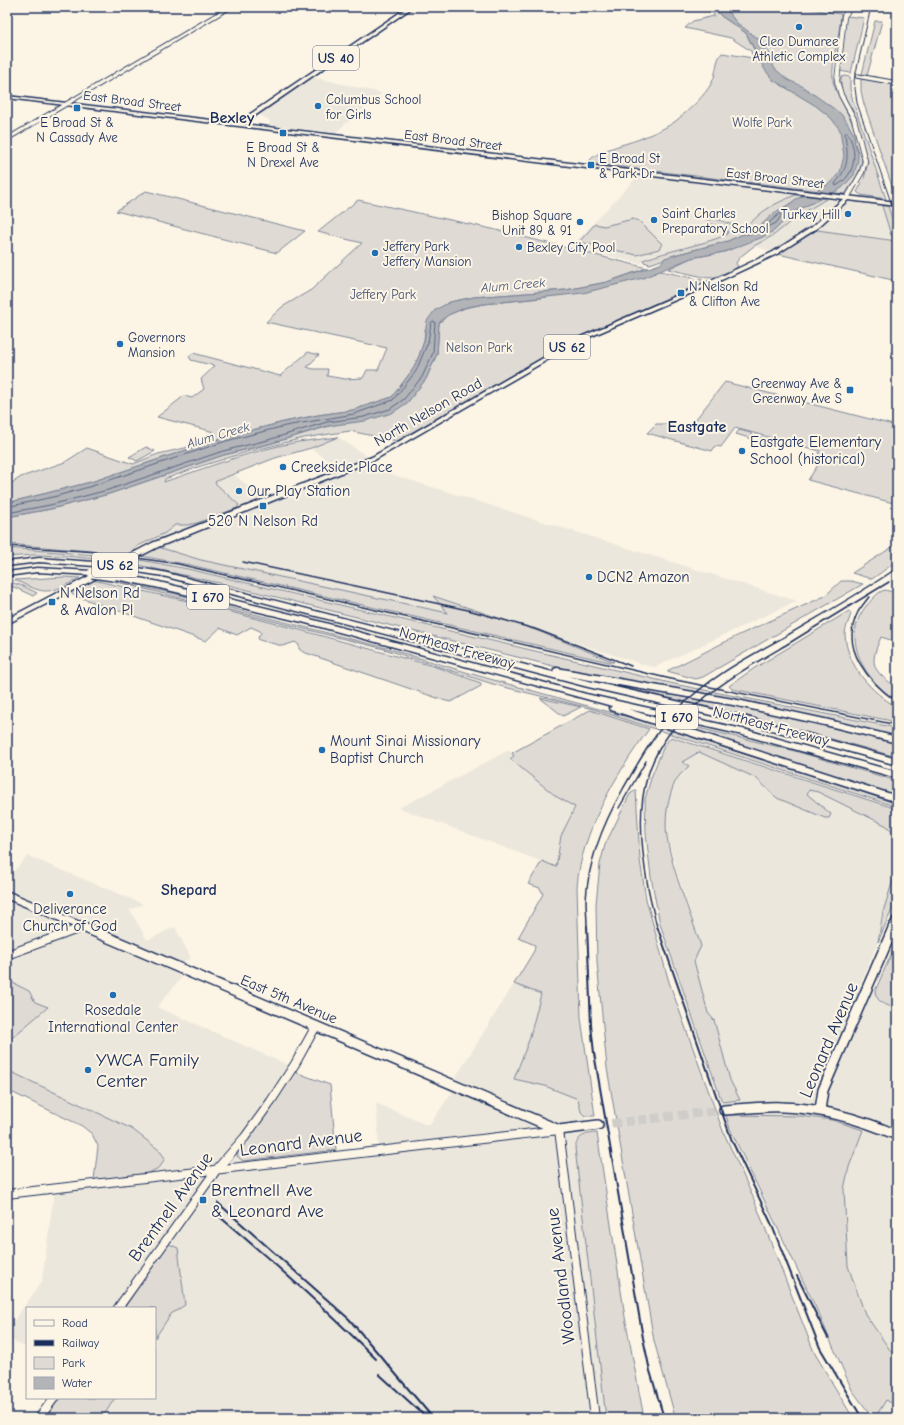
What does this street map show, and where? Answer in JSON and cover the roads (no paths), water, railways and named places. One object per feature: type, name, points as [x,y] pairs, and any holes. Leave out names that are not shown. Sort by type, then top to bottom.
[{"type":"highway","name":"Northeast Freeway","points":[[7,564],[39,560],[108,565],[163,574],[257,597],[595,686],[746,720],[897,762]]},
{"type":"highway","name":"Northeast Freeway","points":[[7,574],[37,570],[92,573],[155,584],[303,620],[586,697],[754,735],[897,775]]},
{"type":"highway","points":[[499,661],[512,661],[583,676],[739,703],[897,740]]},
{"type":"highway","points":[[457,662],[497,675],[614,708],[897,800]]},
{"type":"main road","name":"US 40","points":[[238,125],[411,7]]},
{"type":"main road","points":[[848,198],[862,172],[865,160],[854,119],[841,95],[837,81],[844,16],[851,7]]},
{"type":"main road","name":"East Broad Street","points":[[7,97],[897,204]]},
{"type":"main road","name":"North Nelson Road","points":[[7,622],[131,556],[168,539],[374,458],[578,340],[713,282],[775,253],[814,228],[848,198]]},
{"type":"main road","name":"East 5th Avenue","points":[[7,895],[559,1130]]},
{"type":"main road","name":"Leonard Avenue","points":[[724,1110],[787,1107],[820,1110],[823,1090],[897,919]]},
{"type":"main road","points":[[820,1110],[860,1120],[897,1135]]},
{"type":"main road","name":"Leonard Avenue","points":[[559,1130],[598,1125]]},
{"type":"street","points":[[7,139],[230,7]]},
{"type":"street","points":[[857,76],[897,83]]},
{"type":"street","points":[[7,955],[83,927]]},
{"type":"street","name":"Brentnell Avenue","points":[[119,1307],[217,1169],[257,1120],[302,1053],[316,1026]]},
{"type":"street","name":"Leonard Avenue","points":[[7,1194],[559,1130]]},
{"type":"street","name":"Woodland Avenue","points":[[559,1130],[594,1418]]},
{"type":"street","points":[[40,1418],[53,1399]]},
{"type":"water","points":[[713,7],[724,7],[737,23],[760,40],[770,54],[774,68],[788,80],[802,86],[833,108],[841,114],[847,122],[854,135],[858,152],[858,160],[854,175],[842,188],[792,213],[775,230],[763,237],[724,252],[691,258],[643,278],[583,293],[484,304],[467,307],[448,315],[439,323],[437,354],[426,379],[407,403],[392,413],[365,421],[328,426],[269,444],[224,455],[109,494],[51,509],[7,517],[7,503],[91,482],[225,437],[284,422],[353,410],[392,397],[413,369],[419,356],[424,341],[427,321],[435,310],[450,302],[474,297],[566,290],[607,282],[660,264],[665,258],[728,241],[743,234],[750,234],[774,213],[796,199],[816,191],[831,182],[840,172],[844,156],[840,130],[831,118],[816,106],[773,80],[765,70],[746,33],[721,16]]},
{"type":"tunnel","points":[[598,1125],[724,1110]]},
{"type":"railway","points":[[871,7],[854,81],[857,103],[897,220]]},
{"type":"railway","points":[[7,546],[97,552],[178,564],[704,686]]},
{"type":"railway","points":[[243,562],[468,610],[535,629],[631,666]]},
{"type":"railway","points":[[704,686],[743,660],[842,603],[897,568]]},
{"type":"railway","points":[[717,688],[889,582]]},
{"type":"railway","points":[[869,597],[858,612],[853,626],[852,639],[855,651],[860,663],[876,685],[897,702]]},
{"type":"railway","points":[[587,927],[587,885],[598,842],[609,815],[641,757],[662,727],[678,709],[704,686]]},
{"type":"railway","points":[[704,686],[717,688]]},
{"type":"railway","points":[[657,927],[649,892],[643,852],[642,813],[643,795],[647,778],[656,754],[670,733],[686,714],[717,688]]},
{"type":"railway","points":[[717,688],[897,725]]},
{"type":"railway","points":[[619,808],[646,761]]},
{"type":"railway","points":[[587,926],[591,1025],[594,1053],[643,1338],[650,1371],[664,1418]]},
{"type":"railway","points":[[657,926],[732,1141],[771,1223],[820,1348],[862,1418]]},
{"type":"railway","points":[[218,1203],[349,1319],[433,1418]]},
{"type":"railway","points":[[214,1212],[256,1247],[376,1359]]},
{"type":"railway","points":[[797,1276],[828,1338]]},
{"type":"railway","points":[[379,1374],[426,1417]]},
{"type":"place","name":"Cleo Dumaree Athletic Complex","points":[[799,27]]},
{"type":"place","name":"Columbus School for Girls","points":[[318,106]]},
{"type":"place","name":"E Broad St & N Cassady Ave","points":[[77,108]]},
{"type":"place","name":"E Broad St & N Drexel Ave","points":[[283,133]]},
{"type":"place","name":"E Broad St & Park Dr","points":[[591,165]]},
{"type":"place","name":"Turkey Hill","points":[[848,214]]},
{"type":"place","name":"Saint Charles Preparatory School","points":[[654,220]]},
{"type":"place","name":"Bishop Square Unit 89 & 91","points":[[580,222]]},
{"type":"place","name":"Bexley City Pool","points":[[519,247]]},
{"type":"place","name":"Jeffery Park Jeffery Mansion","points":[[375,253]]},
{"type":"place","name":"N Nelson Rd & Clifton Ave","points":[[681,293]]},
{"type":"place","name":"Governors Mansion","points":[[120,344]]},
{"type":"place","name":"Greenway Ave & Greenway Ave S","points":[[850,390]]},
{"type":"place","name":"Eastgate Elementary School (historical)","points":[[742,451]]},
{"type":"place","name":"Creekside Place","points":[[283,467]]},
{"type":"place","name":"Our Play Station","points":[[239,491]]},
{"type":"place","name":"520 N Nelson Rd","points":[[263,506]]},
{"type":"place","name":"DCN2 Amazon","points":[[589,577]]},
{"type":"place","name":"N Nelson Rd & Avalon Pl","points":[[52,602]]},
{"type":"place","name":"Mount Sinai Missionary Baptist Church","points":[[322,750]]},
{"type":"place","name":"Deliverance Church of God","points":[[70,894]]},
{"type":"place","name":"Rosedale International Center","points":[[113,995]]},
{"type":"place","name":"YWCA Family Center","points":[[88,1070]]},
{"type":"place","name":"Brentnell Ave & Leonard Ave","points":[[203,1200]]},
{"type":"district","name":"Bexley","points":[[232,118]]},
{"type":"district","name":"Eastgate","points":[[697,427]]},
{"type":"district","name":"Shepard","points":[[189,890]]},
{"type":"park label","name":"Wolfe Park","points":[[762,122]]},
{"type":"park label","name":"Jeffery Park","points":[[383,294]]},
{"type":"park label","name":"Nelson Park","points":[[479,347]]},
{"type":"water label","name":"Alum Creek","points":[[513,285]]},
{"type":"water label","name":"Alum Creek","points":[[218,435]]}]
